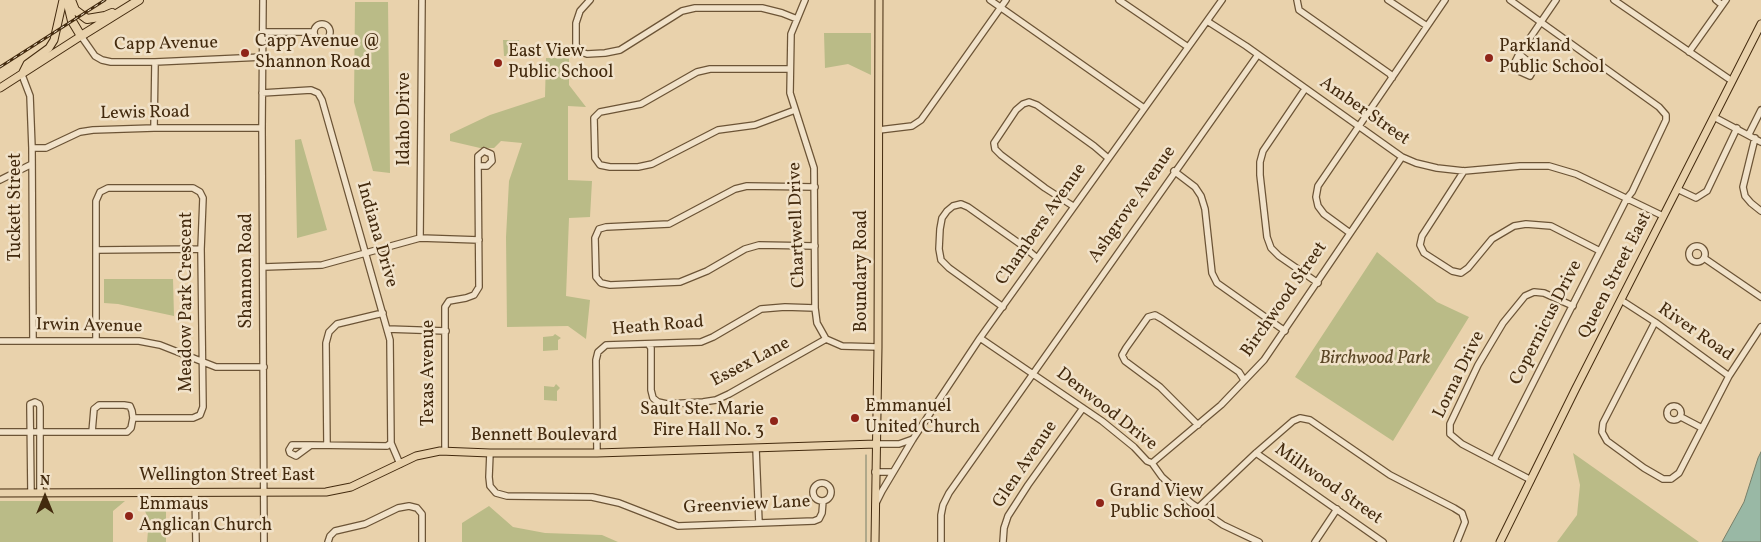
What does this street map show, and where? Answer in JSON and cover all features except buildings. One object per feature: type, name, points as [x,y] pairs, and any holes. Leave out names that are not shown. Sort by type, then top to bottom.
[{"type":"highway","points":[[67,0],[72,21],[81,36],[139,0]]},
{"type":"highway","points":[[71,0],[75,10],[87,19],[105,16],[139,0]]},
{"type":"main road","points":[[22,74],[27,64],[49,48],[54,40],[63,0]]},
{"type":"main road","name":"Boundary Road","points":[[876,542],[879,0]]},
{"type":"main road","name":"Queen Street East","points":[[1500,542],[1761,24]]},
{"type":"main road","points":[[0,88],[81,36]]},
{"type":"main road","name":"Bennett Boulevard","points":[[445,451],[597,453],[876,444]]},
{"type":"main road","name":"Wellington Street East","points":[[0,492],[326,492],[367,480],[425,453],[445,451]]},
{"type":"street","name":"Shannon Road","points":[[263,0],[264,542]]},
{"type":"street","name":"Idaho Drive","points":[[420,238],[422,0]]},
{"type":"street","points":[[590,0],[580,11],[576,23],[576,45],[581,52],[587,54],[620,50],[682,11],[695,8],[762,8],[797,19]]},
{"type":"street","name":"Chartwell Drive","points":[[805,0],[792,34],[790,94],[813,160],[816,246],[815,308],[817,323],[826,339]]},
{"type":"street","points":[[990,0],[1144,108]]},
{"type":"street","points":[[879,130],[912,126],[921,120],[1006,0]]},
{"type":"street","points":[[1118,0],[1188,48]]},
{"type":"street","name":"Chambers Avenue","points":[[876,505],[892,472],[980,338],[1222,0]]},
{"type":"street","points":[[1297,0],[1299,10],[1390,74],[1392,78]]},
{"type":"street","points":[[1388,0],[1427,26]]},
{"type":"street","points":[[1350,233],[1324,214],[1318,206],[1316,197],[1318,186],[1445,0]]},
{"type":"street","points":[[1510,0],[1541,23]]},
{"type":"street","points":[[1519,54],[1556,0]]},
{"type":"street","points":[[1614,0],[1732,81]]},
{"type":"street","points":[[1690,52],[1724,2],[1716,0]]},
{"type":"street","name":"Amber Street","points":[[1207,21],[1402,157],[1416,163],[1464,171],[1520,166],[1549,166],[1576,174],[1663,216]]},
{"type":"street","name":"Copernicus Drive","points":[[1495,462],[1495,458],[1627,198],[1632,192],[1666,120],[1666,115],[1659,107],[1541,23]]},
{"type":"street","points":[[263,32],[314,32]]},
{"type":"street","name":"Capp Avenue","points":[[81,36],[90,49],[102,60],[111,62],[263,57]]},
{"type":"street","name":"Ashgrove Avenue","points":[[941,542],[941,515],[943,505],[949,493],[1174,171],[1257,56]]},
{"type":"street","points":[[154,128],[155,62]]},
{"type":"street","points":[[790,69],[710,68],[697,72],[641,104],[600,112],[594,118],[596,158],[600,165],[610,167],[638,167],[652,164],[718,130],[755,125],[795,110]]},
{"type":"street","name":"Tuckett Street","points":[[22,74],[30,96],[33,341]]},
{"type":"street","points":[[1305,89],[1263,151],[1260,162],[1260,175],[1267,237],[1271,248],[1279,256],[1318,283]]},
{"type":"street","name":"Indiana Drive","points":[[262,93],[311,90],[318,93],[322,100],[364,254],[390,340],[391,443]]},
{"type":"street","points":[[1073,206],[1045,188],[995,149],[994,143],[1016,110],[1029,102],[1037,105],[1108,158]]},
{"type":"street","points":[[1749,134],[1761,110]]},
{"type":"street","points":[[1714,116],[1761,142]]},
{"type":"street","name":"Lewis Road","points":[[32,148],[46,148],[80,132],[93,130],[262,128]]},
{"type":"street","points":[[1678,188],[1696,198],[1708,191],[1737,128]]},
{"type":"street","points":[[1755,138],[1743,187],[1745,196],[1751,204],[1761,211]]},
{"type":"street","name":"Birchwood Street","points":[[1152,463],[1222,405],[1264,360],[1402,157]]},
{"type":"street","points":[[0,180],[32,164]]},
{"type":"street","name":"Texas Avenue","points":[[445,451],[446,304],[449,301],[474,295],[479,287],[478,166]]},
{"type":"street","points":[[1174,171],[1195,187],[1201,196],[1205,209],[1212,274],[1217,283],[1285,330]]},
{"type":"street","points":[[1464,171],[1422,236],[1420,245],[1424,253],[1452,271],[1461,273],[1468,268],[1492,239],[1514,226],[1526,224],[1551,226],[1600,252]]},
{"type":"street","points":[[815,187],[747,186],[735,188],[680,220],[669,224],[606,227],[599,230],[595,238],[596,277],[601,283],[610,285],[680,282],[707,271],[739,252],[758,245],[816,246]]},
{"type":"street","name":"Meadow Park Crescent","points":[[96,341],[96,201],[100,192],[108,188],[193,188],[200,192],[203,198],[201,249],[203,407],[200,415],[193,418],[133,418]]},
{"type":"street","points":[[1003,307],[949,268],[941,260],[939,250],[942,218],[953,206],[961,204],[968,207],[1037,258]]},
{"type":"street","points":[[264,267],[322,265],[420,238],[479,240]]},
{"type":"street","points":[[97,250],[201,249]]},
{"type":"street","points":[[1704,258],[1761,296]]},
{"type":"street","name":"Lorna Drive","points":[[1531,480],[1462,444],[1450,434],[1450,424],[1478,365],[1502,324],[1525,296],[1534,292],[1544,293],[1573,306]]},
{"type":"street","name":"River Road","points":[[1621,300],[1655,322],[1690,349],[1725,371],[1729,376],[1761,327]]},
{"type":"street","name":"Heath Road","points":[[597,453],[596,360],[598,352],[606,345],[701,342],[761,309],[785,307],[815,308]]},
{"type":"street","points":[[327,445],[326,343],[329,332],[337,324],[383,313]]},
{"type":"street","points":[[1198,425],[1160,387],[1125,361],[1122,355],[1148,317],[1156,315],[1239,372],[1244,380]]},
{"type":"street","points":[[1655,322],[1603,423],[1602,432],[1607,441],[1644,468],[1663,479],[1672,479],[1679,473],[1729,376]]},
{"type":"street","points":[[387,329],[446,331]]},
{"type":"street","name":"Denwood Drive","points":[[980,338],[1034,373],[1121,436],[1198,508],[1223,525],[1259,542]]},
{"type":"street","points":[[826,339],[842,346],[878,347]]},
{"type":"street","name":"Essex Lane","points":[[649,345],[651,348],[651,390],[653,398],[658,402],[676,403],[716,400],[826,339]]},
{"type":"street","name":"Irwin Avenue","points":[[0,341],[139,340],[153,343],[216,367],[264,368]]},
{"type":"street","points":[[31,492],[30,404],[35,402],[40,407],[40,492]]},
{"type":"street","points":[[0,432],[92,432],[127,432],[131,428],[133,418],[130,406],[124,404],[99,405],[94,408],[92,432]]},
{"type":"street","name":"Glen Avenue","points":[[1003,542],[1004,528],[1008,516],[1028,484],[1083,408]]},
{"type":"street","points":[[1681,417],[1702,428]]},
{"type":"street","points":[[1198,508],[1256,452],[1292,421],[1300,418],[1310,420],[1390,475],[1462,514],[1465,522],[1457,542]]},
{"type":"street","name":"Bennett Boulevard","points":[[876,444],[899,444],[913,439]]},
{"type":"street","points":[[311,445],[387,446],[391,443],[400,464]]},
{"type":"street","points":[[756,449],[759,523]]},
{"type":"street","name":"Millwood Street","points":[[1256,452],[1382,542]]},
{"type":"street","name":"Greenview Lane","points":[[490,453],[490,486],[496,493],[507,496],[592,497],[619,503],[678,526],[814,521],[819,519],[822,513],[823,501]]},
{"type":"street","points":[[876,472],[892,472]]},
{"type":"street","points":[[195,492],[196,542]]},
{"type":"street","points":[[328,542],[330,536],[335,531],[365,524],[398,508],[408,506],[417,508],[422,514],[422,542]]},
{"type":"street","points":[[1315,542],[1337,509]]},
{"type":"green space","points":[[355,2],[388,2],[390,173],[373,171],[354,102]]},
{"type":"green space","points":[[824,33],[871,33],[871,75],[848,64],[825,68]]},
{"type":"green space","points":[[503,40],[519,40],[520,56],[504,56]]},
{"type":"green space","points":[[546,58],[569,58],[569,85],[586,107],[568,106],[568,180],[592,181],[590,217],[569,218],[566,296],[590,300],[586,339],[568,326],[507,327],[506,237],[509,181],[522,143],[501,141],[494,148],[480,148],[450,141],[450,134],[490,115],[545,97]]},
{"type":"green space","points":[[301,139],[327,230],[297,238],[295,140]]},
{"type":"green space","name":"Birchwood Park","points":[[1377,252],[1437,302],[1469,317],[1393,441],[1295,377]]},
{"type":"green space","points":[[104,279],[173,279],[174,316],[118,304],[104,303]]},
{"type":"green space","points":[[555,334],[561,338],[558,340],[558,350],[543,351],[543,337]]},
{"type":"green space","points":[[556,384],[560,388],[557,391],[557,401],[544,400],[544,386],[554,387]]},
{"type":"green space","points":[[1573,453],[1699,542],[1557,542],[1577,515],[1580,485]]},
{"type":"green space","points":[[140,500],[166,500],[166,542],[147,542],[149,520]]},
{"type":"green space","points":[[0,501],[125,501],[113,511],[113,542],[0,542]]},
{"type":"green space","points":[[489,506],[513,527],[545,533],[602,535],[618,542],[462,542],[462,523]]},
{"type":"shaded area","points":[[1761,452],[1761,542],[1722,542],[1744,502]]},
{"type":"waterway","points":[[866,455],[866,542]]},
{"type":"railway","points":[[0,67],[105,0]]},
{"type":"place","name":"Capp Avenue @ Shannon Road","points":[[245,53]]},
{"type":"place","name":"Parkland Public School","points":[[1489,58]]},
{"type":"place","name":"East View Public School","points":[[498,63]]},
{"type":"place","name":"Emmanuel United Church","points":[[855,418]]},
{"type":"place","name":"Sault Ste. Marie Fire Hall No. 3","points":[[774,421]]},
{"type":"place","name":"Grand View Public School","points":[[1100,503]]},
{"type":"place","name":"Emmaus Anglican Church","points":[[129,516]]}]
